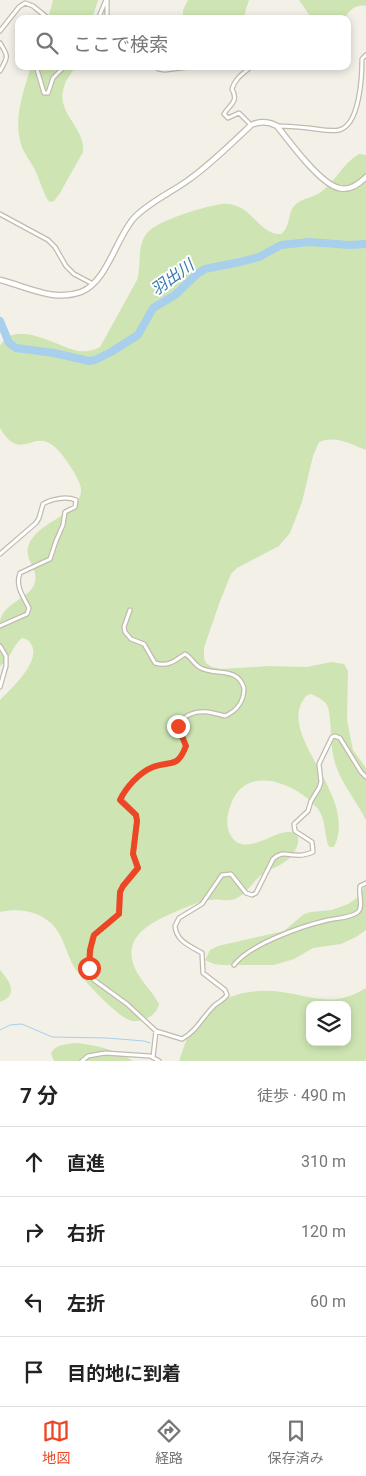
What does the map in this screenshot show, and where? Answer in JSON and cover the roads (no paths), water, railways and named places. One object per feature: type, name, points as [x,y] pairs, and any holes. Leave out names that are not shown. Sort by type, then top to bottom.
[{"type":"street","points":[[100,15],[106,0]]},
{"type":"street","points":[[106,0],[107,15]]},
{"type":"street","points":[[0,31],[19,7],[25,3],[33,6],[44,15]]},
{"type":"street","points":[[0,43],[7,53],[8,59],[0,71]]},
{"type":"street","points":[[277,126],[310,128],[324,131],[342,129],[348,124],[357,105],[360,95],[362,59],[366,55]]},
{"type":"street","points":[[37,70],[41,87],[44,93],[48,93],[53,78],[60,70]]},
{"type":"street","points":[[247,70],[234,83],[232,89],[235,94],[235,100],[224,114],[228,118],[239,113],[251,125]]},
{"type":"street","points":[[0,280],[50,296],[61,296],[84,291],[93,284],[108,264],[119,241],[135,218],[189,179],[251,125],[258,122],[272,123],[277,126],[326,182],[339,189],[350,188],[360,183],[366,177]]},
{"type":"street","points":[[0,214],[48,240],[74,274],[93,284]]},
{"type":"street","points":[[0,554],[36,523],[43,504],[66,498],[76,500],[75,507],[65,512],[63,524],[50,559],[20,573],[18,580],[19,589],[29,608],[27,614],[0,626]]},
{"type":"street","points":[[130,610],[124,627],[125,632],[128,637],[144,644],[155,663],[163,665],[172,663],[184,654],[189,656],[198,667],[232,674],[239,678],[244,688],[240,703],[233,712],[225,716],[204,711],[197,712],[188,715],[181,721],[178,729],[186,746],[178,760],[175,763],[150,768],[124,792],[120,800],[136,815],[133,854],[138,868],[120,892],[119,914],[94,935],[90,950],[89,968],[94,980],[127,1004],[156,1031],[182,1039],[189,1035],[215,1005],[225,999],[227,995],[225,990],[203,973],[202,953],[182,942],[177,936],[175,926],[179,918],[202,904],[222,875],[231,874],[246,893],[252,895],[256,892],[277,855],[287,853],[296,856],[313,852],[312,842],[295,831],[294,824],[308,811],[319,788],[321,782],[319,764],[332,737],[340,738],[360,772],[366,777]]},
{"type":"street","points":[[0,646],[6,656],[6,666],[0,687]]},
{"type":"street","points":[[234,965],[250,950],[269,941],[309,925],[351,915],[358,911],[361,905],[358,892],[360,886],[366,882]]},
{"type":"street","points":[[153,1057],[156,1031]]},
{"type":"street","points":[[82,1061],[88,1056],[105,1053],[153,1057],[159,1061]]},
{"type":"waterway","name":"羽出川","points":[[0,321],[9,343],[16,348],[54,353],[89,361],[95,360],[138,335],[153,308],[175,295],[205,269],[259,257],[281,245],[309,242],[350,245],[366,244]]},
{"type":"waterway","points":[[0,1030],[10,1025],[22,1024],[52,1037],[107,1038],[150,1043]]}]
